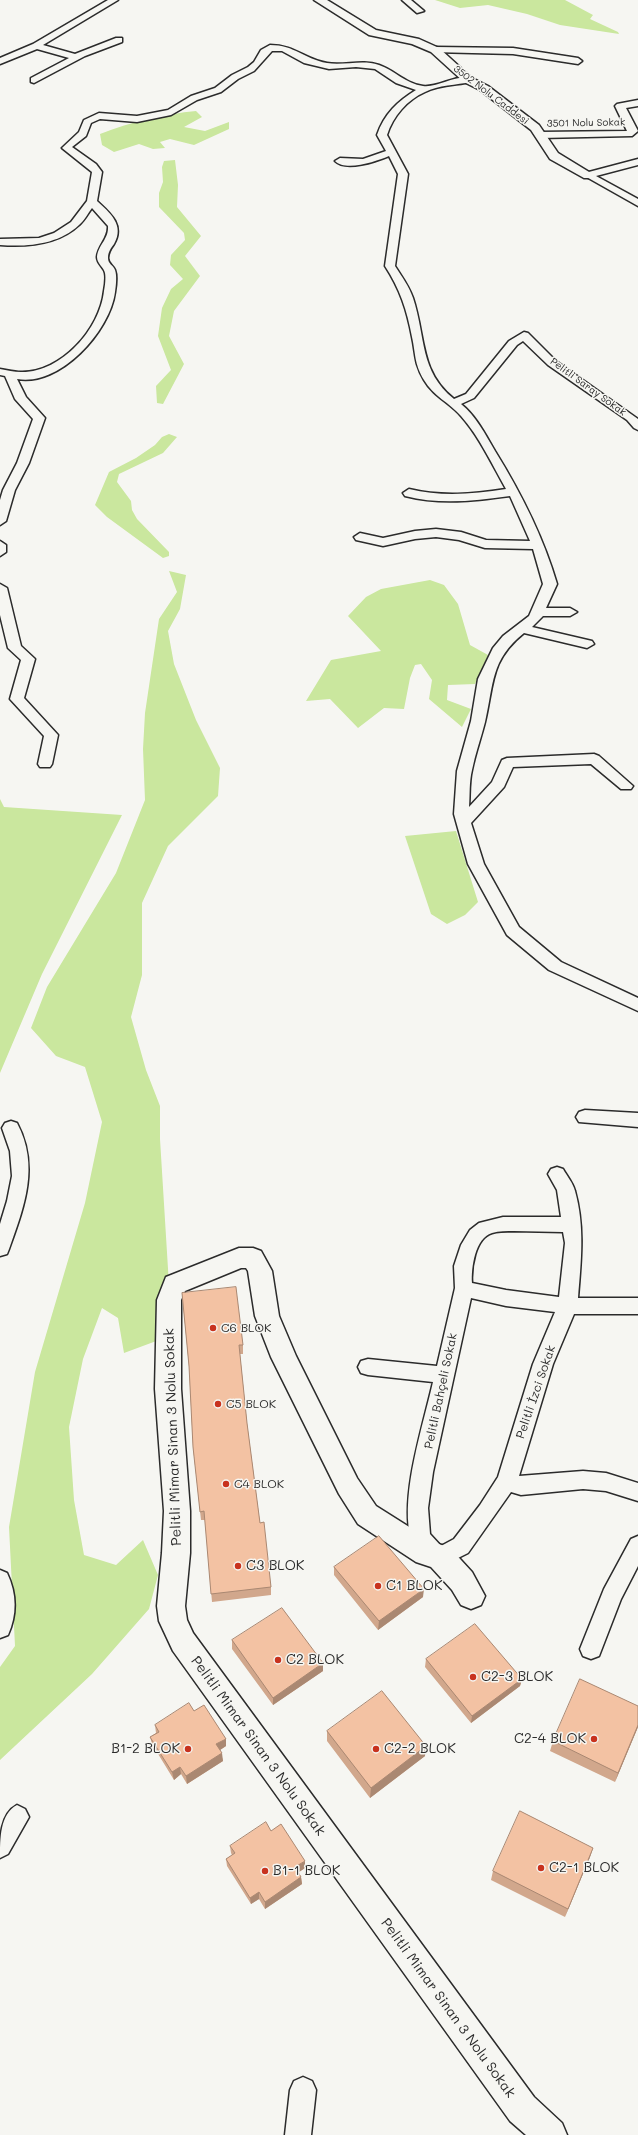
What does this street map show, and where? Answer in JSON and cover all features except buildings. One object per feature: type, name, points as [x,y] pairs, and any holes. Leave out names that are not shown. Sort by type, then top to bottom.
[{"type":"street","points":[[0,61],[36,46],[114,0]]},
{"type":"street","name":"3502 Nolu Caddesi","points":[[319,0],[373,33],[419,42],[435,50],[468,80],[490,93],[526,120],[540,135],[554,156],[588,175]]},
{"type":"street","points":[[406,0],[420,11]]},
{"type":"street","points":[[34,80],[76,57],[119,40]]},
{"type":"street","points":[[482,41],[488,43],[492,51]]},
{"type":"street","points":[[36,46],[76,57]]},
{"type":"street","points":[[0,242],[36,243],[60,233],[76,223],[92,202],[97,172],[93,166],[67,148],[71,142],[82,137],[87,129],[87,122],[99,116],[137,119],[171,112],[194,98],[218,90],[235,77],[251,69],[258,64],[264,52],[270,48],[288,50],[307,61],[329,66],[356,64],[377,67],[399,81],[423,89]]},
{"type":"street","points":[[435,50],[492,51],[535,54],[578,61]]},
{"type":"street","points":[[468,80],[423,89],[403,102],[392,113],[384,129],[382,135],[384,142],[400,164],[402,184],[390,266],[402,286],[408,300],[418,338],[420,359],[427,376],[441,394],[465,413],[474,425],[514,492],[538,545],[547,569],[550,584],[535,618],[521,628],[498,651],[484,679],[478,721],[464,771],[461,814],[476,864],[513,931],[555,966],[638,1005]]},
{"type":"street","name":"3501 Nolu Sokak","points":[[540,135],[629,134],[633,131],[620,106],[638,103]]},
{"type":"street","points":[[340,161],[364,162],[392,152]]},
{"type":"street","points":[[588,175],[638,162]]},
{"type":"street","points":[[588,175],[638,202]]},
{"type":"street","points":[[5,374],[30,376],[41,374],[52,369],[72,355],[96,330],[110,292],[110,271],[103,264],[101,258],[113,234],[113,227],[110,221],[92,202]]},
{"type":"street","name":"Pelitli Saray Sokak","points":[[453,403],[470,396],[514,343],[524,335],[552,363],[631,418],[638,426]]},
{"type":"street","points":[[0,521],[9,490],[23,462],[38,418],[28,408],[5,374]]},
{"type":"street","points":[[409,493],[421,497],[455,498],[514,492]]},
{"type":"street","points":[[360,537],[383,542],[415,535],[436,533],[460,536],[485,544],[510,546],[538,545]]},
{"type":"street","points":[[0,545],[0,552]]},
{"type":"street","points":[[0,588],[15,648],[28,659],[18,699],[51,735],[45,764]]},
{"type":"street","points":[[538,612],[570,612]]},
{"type":"street","points":[[521,628],[587,644]]},
{"type":"street","points":[[463,822],[499,784],[507,763],[594,759],[626,786]]},
{"type":"street","points":[[585,1117],[638,1120]]},
{"type":"street","points":[[0,1249],[10,1222],[18,1188],[20,1169],[19,1152],[10,1128]]},
{"type":"street","name":"Pelitli İzci Sokak","points":[[507,1481],[543,1364],[568,1304],[574,1243],[566,1190],[557,1174]]},
{"type":"street","name":"Pelitli Bahçeli Sokak","points":[[440,1557],[426,1546],[420,1536],[418,1508],[423,1472],[464,1288],[462,1273],[474,1237],[485,1228],[505,1225],[572,1225]]},
{"type":"street","name":"Pelitli Mimar Sinan 3 Nolu Sokak","points":[[471,1596],[462,1581],[440,1557],[426,1553],[367,1515],[348,1486],[284,1357],[267,1316],[260,1271],[253,1258],[239,1258],[187,1277],[175,1284],[169,1300],[168,1389],[177,1511],[176,1553],[171,1606],[173,1621],[183,1642],[522,2109],[550,2135]]},
{"type":"street","points":[[464,1288],[482,1294],[510,1298],[568,1304],[638,1306]]},
{"type":"street","points":[[368,1367],[444,1375]]},
{"type":"street","points":[[440,1557],[461,1546],[487,1512],[507,1481],[521,1486],[583,1480],[598,1481],[638,1491]]},
{"type":"street","points":[[590,1649],[601,1620],[626,1567],[638,1546]]},
{"type":"street","points":[[0,1580],[4,1592],[5,1611],[0,1628]]},
{"type":"street","points":[[0,1846],[17,1816]]},
{"type":"street","points":[[298,2135],[303,2090]]},
{"type":"green space","points":[[435,0],[565,0],[593,15],[590,19],[618,32],[619,34],[560,25],[527,14],[488,5],[460,8]]},
{"type":"green space","points":[[196,111],[202,117],[184,127],[205,131],[229,122],[229,129],[194,145],[170,139],[160,142],[165,148],[153,149],[139,144],[114,152],[102,145],[100,134],[111,130],[148,119]]},
{"type":"green space","points":[[175,160],[178,185],[177,207],[201,236],[185,256],[200,276],[174,311],[169,336],[184,364],[163,404],[157,403],[156,386],[171,370],[158,336],[162,308],[171,289],[183,279],[170,265],[171,255],[185,240],[184,233],[159,207],[159,193],[163,182],[162,167],[164,161]]},
{"type":"green space","points":[[169,434],[177,437],[163,453],[119,474],[117,482],[131,501],[132,510],[137,519],[169,552],[169,556],[163,558],[107,517],[95,505],[109,472],[136,458],[155,445],[162,437]]},
{"type":"green space","points":[[169,571],[186,575],[180,609],[168,631],[174,664],[196,720],[220,768],[218,796],[168,846],[142,903],[142,975],[131,1017],[146,1070],[160,1106],[160,1139],[169,1285],[159,1340],[124,1353],[118,1318],[102,1308],[83,1359],[69,1427],[74,1500],[84,1555],[116,1565],[143,1540],[158,1575],[149,1609],[92,1674],[0,1760],[0,1667],[15,1646],[9,1527],[35,1372],[85,1203],[102,1122],[85,1067],[56,1056],[31,1028],[47,987],[116,873],[145,800],[143,749],[145,713],[159,619],[177,592]]},
{"type":"green space","points":[[430,580],[444,585],[458,604],[470,645],[488,655],[475,684],[448,685],[447,700],[471,709],[462,727],[429,699],[432,680],[421,664],[415,665],[410,678],[404,709],[384,708],[358,728],[330,699],[306,701],[331,660],[381,651],[348,616],[366,597],[381,589]]},
{"type":"green space","points":[[0,799],[4,807],[122,815],[42,974],[0,1073]]},
{"type":"green space","points":[[456,831],[478,902],[465,915],[447,924],[431,914],[405,836]]},
{"type":"place","name":"C6 BLOK","points":[[213,1328]]},
{"type":"place","name":"C5 BLOK","points":[[218,1404]]},
{"type":"place","name":"C4 BLOK","points":[[226,1484]]},
{"type":"place","name":"C3 BLOK","points":[[238,1566]]},
{"type":"place","name":"C1 BLOK","points":[[378,1586]]},
{"type":"place","name":"C2 BLOK","points":[[278,1660]]},
{"type":"place","name":"C2-3 BLOK","points":[[473,1677]]},
{"type":"place","name":"C2-4 BLOK","points":[[594,1739]]},
{"type":"place","name":"B1-2 BLOK","points":[[188,1749]]},
{"type":"place","name":"C2-2 BLOK","points":[[376,1749]]},
{"type":"place","name":"C2-1 BLOK","points":[[541,1868]]},
{"type":"place","name":"B1-1 BLOK","points":[[265,1871]]}]
